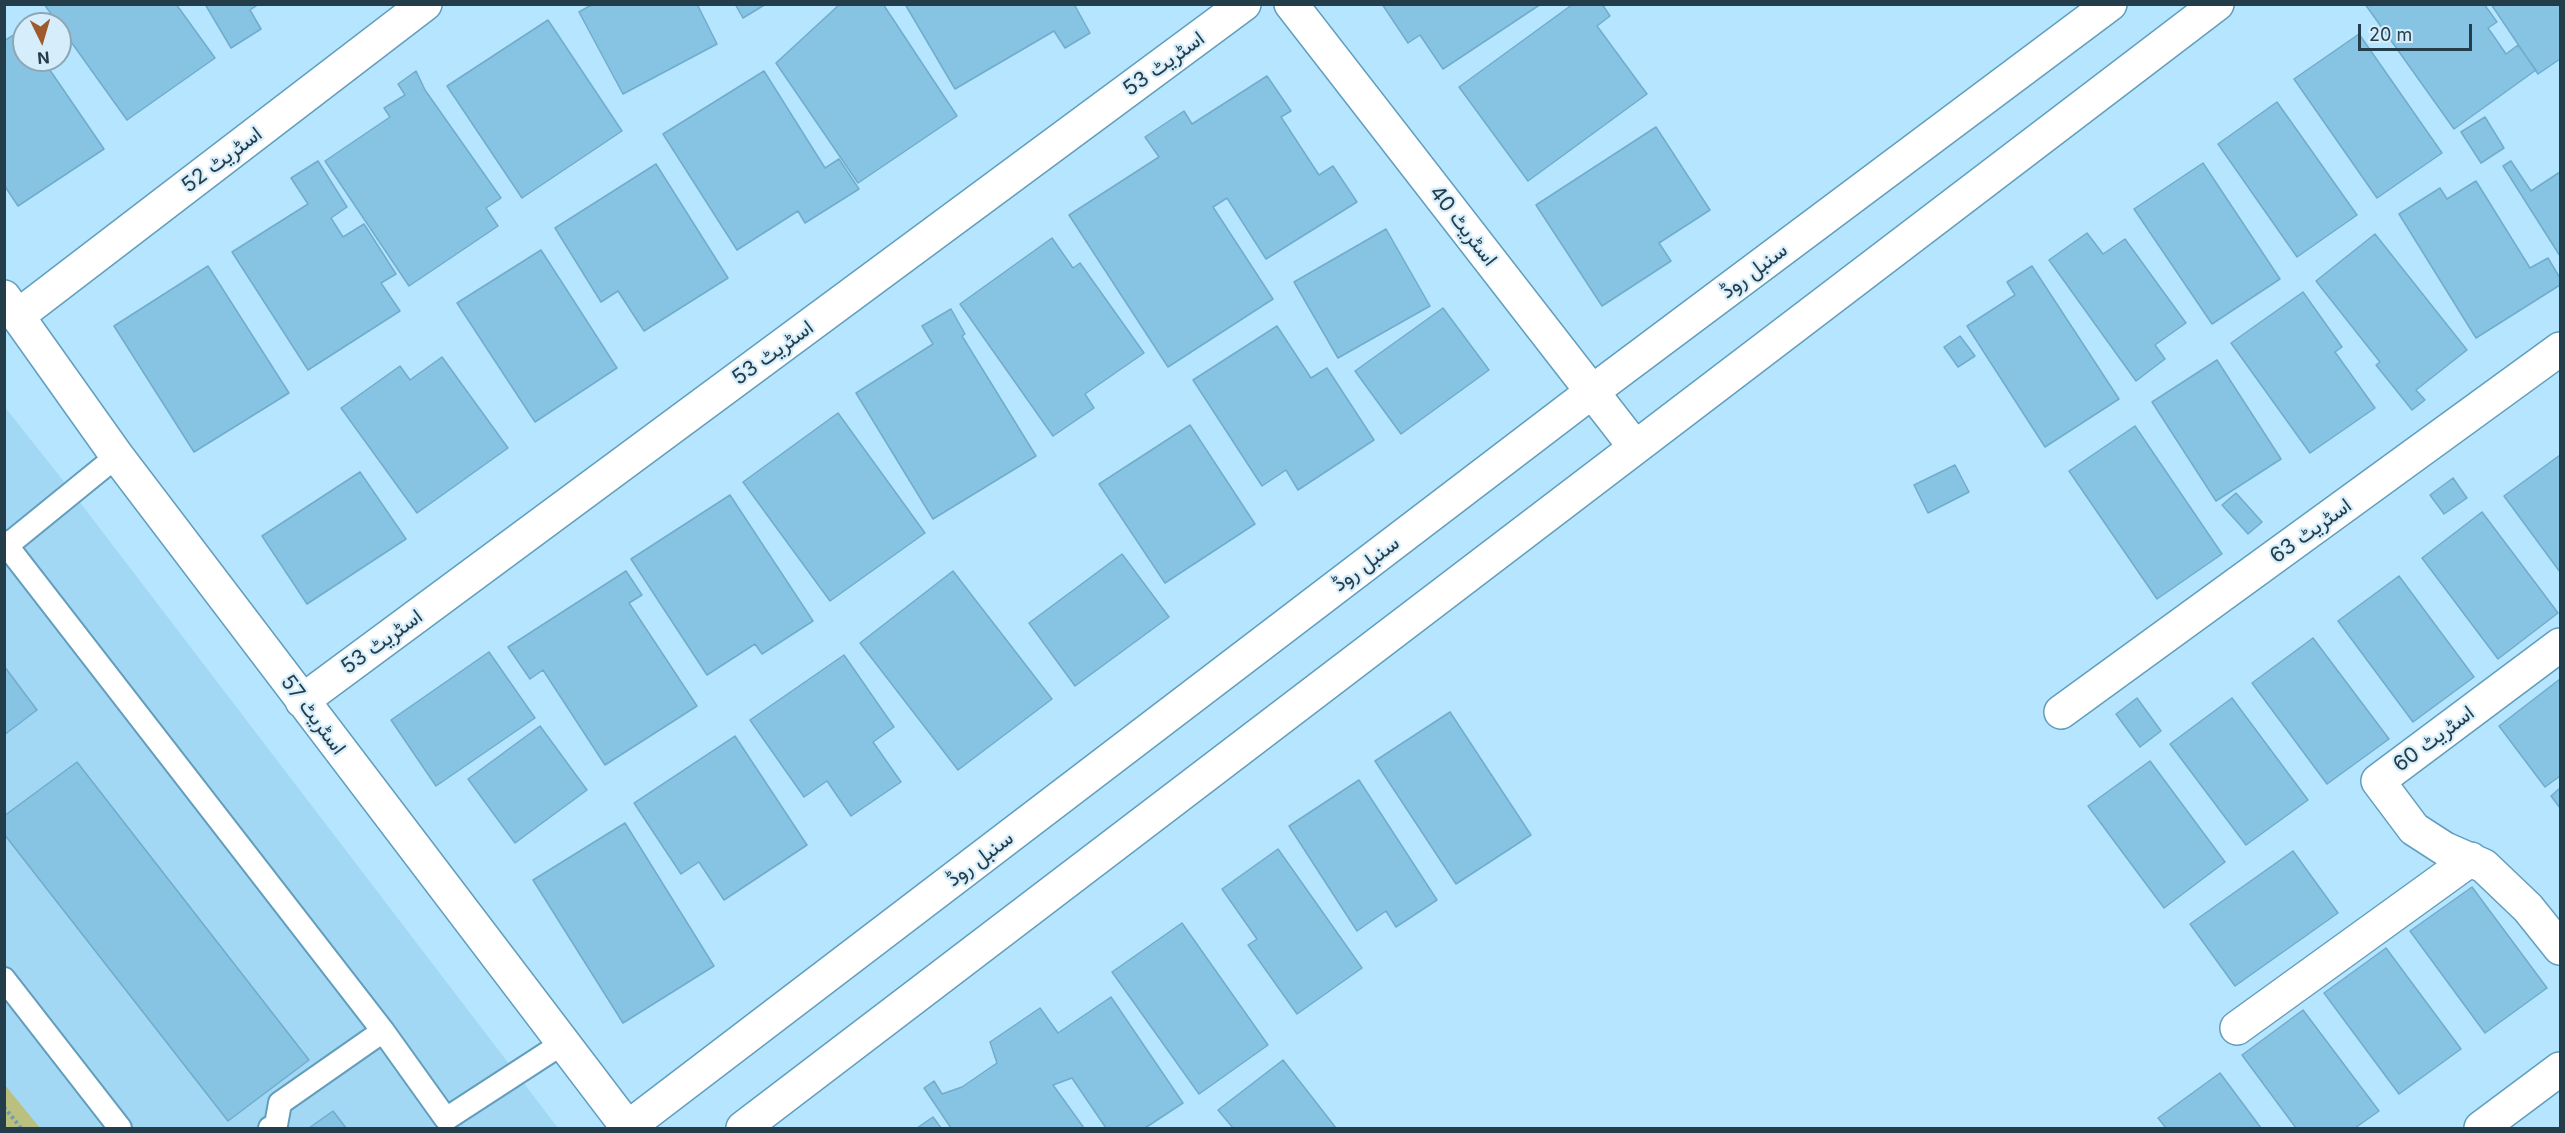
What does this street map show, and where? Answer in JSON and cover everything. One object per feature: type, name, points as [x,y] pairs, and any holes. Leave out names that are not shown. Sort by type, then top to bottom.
[{"type":"street","name":"اسٹریٹ 52","points":[[12,306],[425,4]]},
{"type":"street","name":"اسٹریٹ 53","points":[[302,701],[1244,4]]},
{"type":"street","name":"اسٹریٹ 40","points":[[1291,4],[1635,447]]},
{"type":"street","name":"سنبل روڈ","points":[[627,1128],[1593,391],[2110,4]]},
{"type":"street","points":[[743,1128],[2217,4]]},
{"type":"street","name":"اسٹریٹ 57","points":[[12,306],[117,456],[627,1128]]},
{"type":"street","name":"اسٹریٹ 63","points":[[2061,712],[2560,350]]},
{"type":"street","name":"اسٹریٹ 60","points":[[2560,645],[2378,781],[2414,829],[2445,849],[2471,859],[2498,878],[2528,908],[2560,948]]},
{"type":"street","points":[[2237,1028],[2471,859]]},
{"type":"street","points":[[2481,1128],[2560,1069]]},
{"type":"lane","points":[[117,456],[5,545],[382,1031],[446,1119],[562,1043]]},
{"type":"lane","points":[[4,979],[120,1128]]},
{"type":"lane","points":[[270,1128],[276,1125],[280,1103],[382,1031]]},
{"type":"path","points":[[4,1107],[21,1128]]},
{"type":"shaded area","points":[[4,406],[69,488],[558,1128],[5,1128]]},
{"type":"green space","points":[[5,1085],[40,1128],[5,1128]]},
{"type":"building","points":[[44,4],[176,4],[215,58],[127,120],[72,43],[72,12],[50,12]]},
{"type":"building","points":[[205,4],[259,4],[250,10],[261,29],[231,48]]},
{"type":"building","points":[[593,4],[697,4],[717,44],[623,94],[579,12]]},
{"type":"building","points":[[735,4],[766,4],[743,18]]},
{"type":"building","points":[[840,4],[883,4],[957,116],[858,183],[776,63]]},
{"type":"building","points":[[905,4],[1074,4],[1090,33],[1065,48],[1054,31],[955,89]]},
{"type":"building","points":[[1382,4],[1541,4],[1443,69],[1420,35],[1408,43]]},
{"type":"building","points":[[1573,4],[1602,4],[1610,16],[1597,26],[1647,94],[1528,181],[1459,87]]},
{"type":"building","points":[[2365,4],[2484,4],[2497,22],[2488,28],[2506,54],[2518,45],[2536,70],[2454,129]]},
{"type":"building","points":[[2491,4],[2560,4],[2560,59],[2538,74]]},
{"type":"building","points":[[548,20],[622,131],[522,198],[447,86]]},
{"type":"building","points":[[2359,34],[2442,153],[2377,198],[2294,79]]},
{"type":"building","points":[[12,36],[12,72],[51,72],[104,149],[18,206],[4,185],[4,41]]},
{"type":"building","points":[[416,71],[425,90],[501,198],[486,208],[498,226],[409,286],[325,161],[390,117],[384,108],[405,95],[398,84]]},
{"type":"building","points":[[764,71],[825,168],[839,159],[859,189],[805,223],[798,211],[737,250],[663,134]]},
{"type":"building","points":[[1267,76],[1291,111],[1281,117],[1319,175],[1333,166],[1357,202],[1266,259],[1227,198],[1213,207],[1273,299],[1168,367],[1069,215],[1159,157],[1145,137],[1184,111],[1192,124]]},
{"type":"building","points":[[2277,102],[2357,215],[2297,257],[2218,144]]},
{"type":"building","points":[[2485,117],[2504,148],[2481,163],[2461,132]]},
{"type":"building","points":[[1656,127],[1710,210],[1659,243],[1671,261],[1602,306],[1536,205]]},
{"type":"building","points":[[318,161],[347,207],[331,218],[343,237],[364,224],[396,274],[381,283],[400,311],[308,370],[232,252],[308,204],[291,178]]},
{"type":"building","points":[[2511,161],[2531,191],[2560,172],[2560,256],[2503,166]]},
{"type":"building","points":[[2203,163],[2280,279],[2212,324],[2134,209]]},
{"type":"building","points":[[656,164],[728,278],[644,331],[618,291],[601,302],[555,228]]},
{"type":"building","points":[[2476,181],[2530,268],[2548,258],[2560,278],[2560,285],[2476,338],[2399,214],[2440,188],[2447,199]]},
{"type":"building","points":[[1386,229],[1430,306],[1338,358],[1294,282]]},
{"type":"building","points":[[2087,233],[2103,254],[2125,239],[2186,323],[2155,345],[2165,359],[2136,381],[2049,260]]},
{"type":"building","points":[[2375,234],[2467,350],[2416,390],[2425,400],[2412,410],[2376,365],[2380,362],[2316,281]]},
{"type":"building","points":[[1052,238],[1073,268],[1080,263],[1144,353],[1085,394],[1094,408],[1053,436],[960,304]]},
{"type":"building","points":[[541,250],[617,368],[535,422],[457,303]]},
{"type":"building","points":[[208,266],[289,393],[194,452],[114,326]]},
{"type":"building","points":[[2032,266],[2119,399],[2045,447],[1967,326],[2015,295],[2007,282]]},
{"type":"building","points":[[2303,292],[2342,347],[2335,352],[2375,408],[2310,453],[2231,343]]},
{"type":"building","points":[[1443,308],[1489,370],[1401,434],[1355,371]]},
{"type":"building","points":[[951,309],[965,334],[962,336],[1036,456],[933,519],[856,393],[933,344],[922,326]]},
{"type":"building","points":[[1277,326],[1311,378],[1327,368],[1374,440],[1298,490],[1286,470],[1262,486],[1193,380]]},
{"type":"building","points":[[1960,336],[1975,356],[1958,367],[1944,347]]},
{"type":"building","points":[[442,357],[508,448],[417,513],[341,408],[400,366],[410,380]]},
{"type":"building","points":[[2217,360],[2281,459],[2216,501],[2152,402]]},
{"type":"building","points":[[838,413],[925,533],[830,601],[743,482]]},
{"type":"building","points":[[1190,425],[1255,524],[1165,583],[1099,484]]},
{"type":"building","points":[[2135,426],[2222,554],[2157,599],[2069,471]]},
{"type":"building","points":[[2560,455],[2560,572],[2504,496]]},
{"type":"building","points":[[1955,465],[1969,492],[1928,513],[1914,485]]},
{"type":"building","points":[[360,472],[406,539],[307,604],[262,536]]},
{"type":"building","points":[[2453,478],[2467,498],[2444,514],[2430,495]]},
{"type":"building","points":[[2236,493],[2262,522],[2248,534],[2222,505]]},
{"type":"building","points":[[730,495],[813,621],[762,654],[755,644],[707,675],[631,559]]},
{"type":"building","points":[[2482,512],[2558,613],[2498,659],[2422,558]]},
{"type":"building","points":[[1122,554],[1169,617],[1075,686],[1029,623]]},
{"type":"building","points":[[626,571],[642,595],[629,603],[697,706],[605,765],[543,670],[530,679],[508,647]]},
{"type":"building","points":[[953,571],[1052,699],[958,770],[860,643]]},
{"type":"building","points":[[2399,576],[2474,677],[2413,722],[2338,621]]},
{"type":"building","points":[[2313,638],[2389,739],[2327,784],[2252,683]]},
{"type":"building","points":[[489,652],[535,718],[436,786],[391,720]]},
{"type":"building","points":[[844,655],[894,727],[873,742],[901,782],[851,816],[827,781],[804,797],[750,720]]},
{"type":"building","points":[[4,666],[37,710],[4,735]]},
{"type":"building","points":[[2560,679],[2560,776],[2545,787],[2499,726]]},
{"type":"building","points":[[2137,698],[2161,731],[2140,747],[2116,714]]},
{"type":"building","points":[[2232,698],[2308,800],[2246,845],[2170,744]]},
{"type":"building","points":[[1450,712],[1531,835],[1456,884],[1375,761]]},
{"type":"building","points":[[540,726],[587,790],[515,843],[468,779]]},
{"type":"building","points":[[735,736],[807,845],[724,900],[699,862],[681,874],[634,803]]},
{"type":"building","points":[[2150,761],[2225,862],[2164,908],[2088,806]]},
{"type":"building","points":[[77,762],[309,1060],[228,1121],[4,834],[4,816]]},
{"type":"building","points":[[1359,780],[1437,900],[1396,927],[1386,911],[1357,931],[1289,826]]},
{"type":"building","points":[[2560,788],[2560,808],[2551,796]]},
{"type":"building","points":[[625,823],[714,966],[623,1023],[533,880]]},
{"type":"building","points":[[1278,849],[1362,968],[1297,1014],[1248,945],[1257,939],[1222,889]]},
{"type":"building","points":[[2293,851],[2338,913],[2235,986],[2190,924]]},
{"type":"building","points":[[2472,887],[2547,988],[2485,1033],[2410,931]]},
{"type":"building","points":[[1182,923],[1268,1045],[1199,1094],[1112,972]]},
{"type":"building","points":[[2386,948],[2461,1049],[2399,1094],[2324,993]]},
{"type":"building","points":[[1111,997],[1183,1103],[1145,1128],[1106,1128],[1072,1078],[1053,1085],[1084,1128],[951,1128],[924,1088],[934,1081],[942,1094],[962,1087],[997,1063],[990,1042],[1040,1008],[1058,1033]]},
{"type":"building","points":[[2303,1010],[2379,1111],[2355,1128],[2296,1128],[2242,1055]]},
{"type":"building","points":[[1283,1060],[1336,1128],[1233,1128],[1218,1110]]},
{"type":"building","points":[[2220,1073],[2261,1128],[2166,1128],[2158,1118]]},
{"type":"building","points":[[333,1111],[346,1128],[309,1128]]},
{"type":"building","points":[[933,1117],[941,1128],[917,1128]]}]
